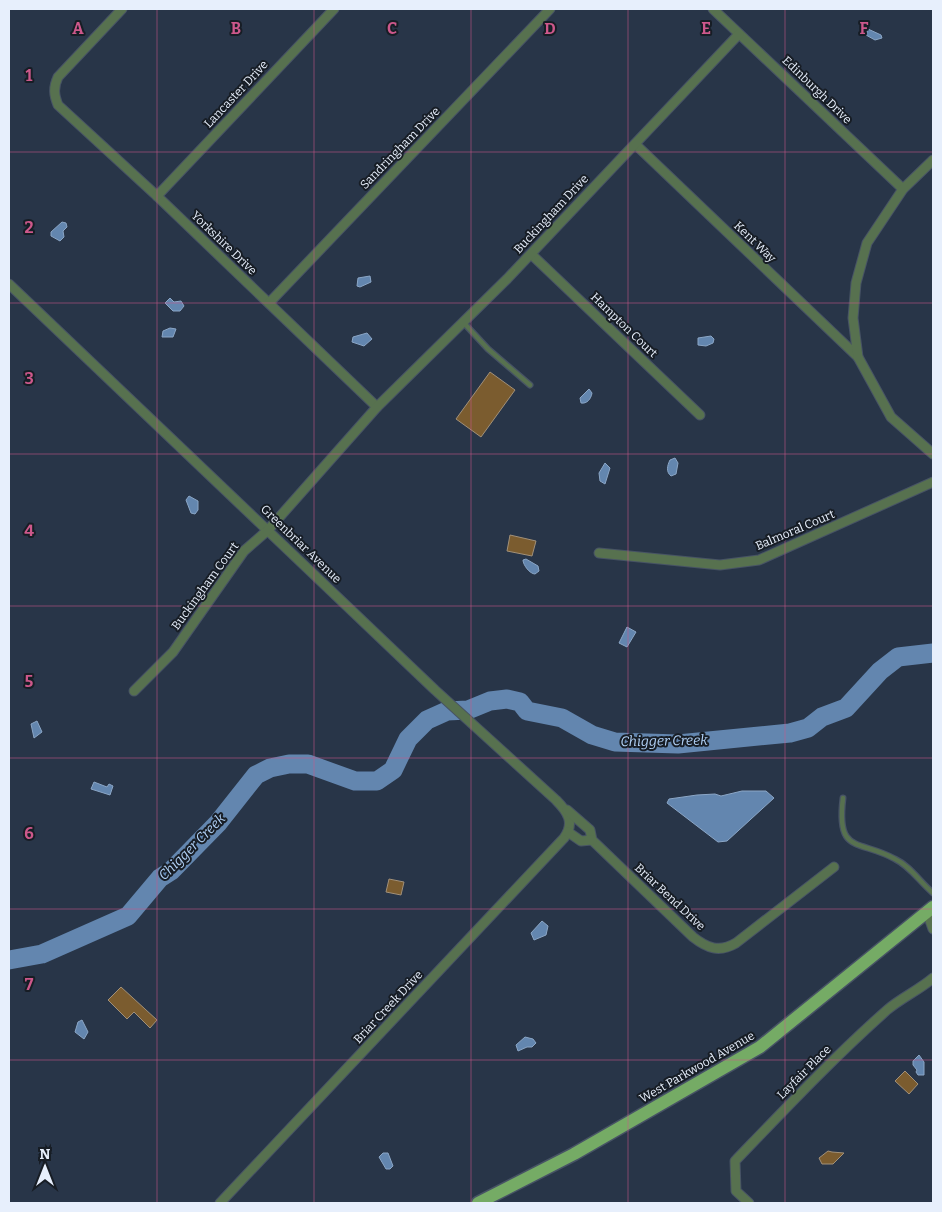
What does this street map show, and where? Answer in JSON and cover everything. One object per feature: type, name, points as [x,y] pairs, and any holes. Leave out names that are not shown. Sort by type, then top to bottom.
[{"type":"main road","name":"West Parkwood Avenue","points":[[478,1203],[574,1154],[760,1047],[930,910]]},
{"type":"street","name":"Yorkshire Drive","points":[[122,9],[58,77],[54,85],[54,96],[58,105],[157,196],[378,407]]},
{"type":"street","name":"Lancaster Drive","points":[[157,196],[334,9]]},
{"type":"street","name":"Sandringham Drive","points":[[269,303],[550,9]]},
{"type":"street","name":"Edinburgh Drive","points":[[713,9],[903,189]]},
{"type":"street","name":"Buckingham Drive","points":[[378,407],[531,254],[739,34]]},
{"type":"street","name":"Kent Way","points":[[634,144],[858,357]]},
{"type":"street","points":[[933,160],[903,189],[867,243],[856,283],[853,318],[858,357],[891,417],[933,454]]},
{"type":"street","name":"Hampton Court","points":[[531,254],[700,415]]},
{"type":"street","name":"Greenbriar Avenue","points":[[9,284],[435,690],[562,805],[568,814],[569,828]]},
{"type":"street","name":"Buckingham Court","points":[[134,691],[173,652],[244,551],[268,530],[378,407]]},
{"type":"street","name":"Balmoral Court","points":[[599,553],[720,565],[759,560],[933,482]]},
{"type":"street","name":"Briar Bend Drive","points":[[562,805],[590,829],[592,840],[693,937],[702,944],[715,949],[728,947],[736,943],[834,867]]},
{"type":"street","name":"Briar Bend Drive","points":[[569,828],[580,841],[592,840]]},
{"type":"street","name":"Briar Creek Drive","points":[[220,1203],[569,828]]},
{"type":"street","points":[[930,910],[933,929]]},
{"type":"street","name":"Layfair Place","points":[[749,1203],[736,1191],[735,1161],[815,1077],[889,1008],[920,989],[933,978]]},
{"type":"lane","points":[[463,322],[488,349],[530,385]]},
{"type":"lane","points":[[843,798],[842,822],[844,833],[849,840],[857,846],[896,859],[933,893]]},
{"type":"water","points":[[868,29],[881,35],[882,38],[875,40],[866,35]]},
{"type":"water","points":[[62,222],[66,223],[67,227],[63,231],[64,237],[60,241],[51,236],[51,232]]},
{"type":"water","points":[[370,276],[371,282],[360,287],[357,286],[358,278]]},
{"type":"water","points":[[170,298],[174,302],[181,301],[184,306],[180,311],[173,311],[165,303]]},
{"type":"water","points":[[170,328],[176,329],[173,337],[162,337],[163,331]]},
{"type":"water","points":[[367,333],[372,339],[364,346],[352,342],[353,337]]},
{"type":"water","points":[[711,336],[714,339],[713,343],[706,346],[698,345],[698,338]]},
{"type":"water","points":[[589,389],[592,393],[590,399],[585,403],[581,403],[580,398]]},
{"type":"water","points":[[675,458],[678,463],[676,474],[671,476],[668,473],[668,467],[670,460]]},
{"type":"water","points":[[605,463],[610,468],[605,484],[600,481],[599,473]]},
{"type":"water","points":[[189,496],[198,501],[198,510],[195,514],[191,513],[186,500]]},
{"type":"water","points":[[526,559],[538,566],[539,571],[533,574],[529,571],[523,562]]},
{"type":"water","points":[[627,627],[636,632],[627,647],[619,643]]},
{"type":"water","points":[[37,721],[42,732],[34,738],[31,724]]},
{"type":"water","points":[[94,782],[107,787],[109,784],[113,786],[110,795],[91,789]]},
{"type":"water","points":[[742,791],[766,791],[774,798],[727,841],[718,842],[667,803],[669,799],[697,795],[715,794],[721,796]]},
{"type":"water","points":[[542,921],[548,926],[546,935],[534,940],[531,933]]},
{"type":"water","points":[[82,1020],[88,1032],[84,1039],[75,1032],[78,1022]]},
{"type":"water","points":[[525,1037],[533,1039],[536,1043],[532,1047],[518,1051],[516,1045]]},
{"type":"water","points":[[919,1055],[924,1062],[924,1075],[918,1075],[913,1065],[913,1061]]},
{"type":"water","points":[[383,1153],[388,1153],[393,1166],[390,1169],[386,1169],[379,1157]]},
{"type":"building","points":[[490,372],[515,390],[481,437],[456,419]]},
{"type":"building","points":[[510,535],[536,541],[532,556],[507,551]]},
{"type":"building","points":[[389,879],[404,882],[401,895],[386,892]]},
{"type":"building","points":[[121,987],[157,1020],[150,1028],[134,1012],[127,1019],[108,1000]]},
{"type":"building","points":[[905,1071],[918,1084],[909,1094],[895,1081]]},
{"type":"building","points":[[828,1151],[844,1153],[833,1164],[822,1164],[819,1158]]},
{"type":"waterway","name":"Chigger Creek","points":[[9,960],[42,954],[128,916],[160,878],[171,871],[218,823],[256,775],[270,768],[289,764],[308,764],[355,781],[377,781],[393,770],[408,739],[427,720],[447,711],[468,710],[490,701],[507,699],[520,702],[527,711],[562,718],[592,735],[615,742],[678,744],[790,733],[808,728],[822,717],[846,708],[880,671],[898,657],[933,653]]}]
